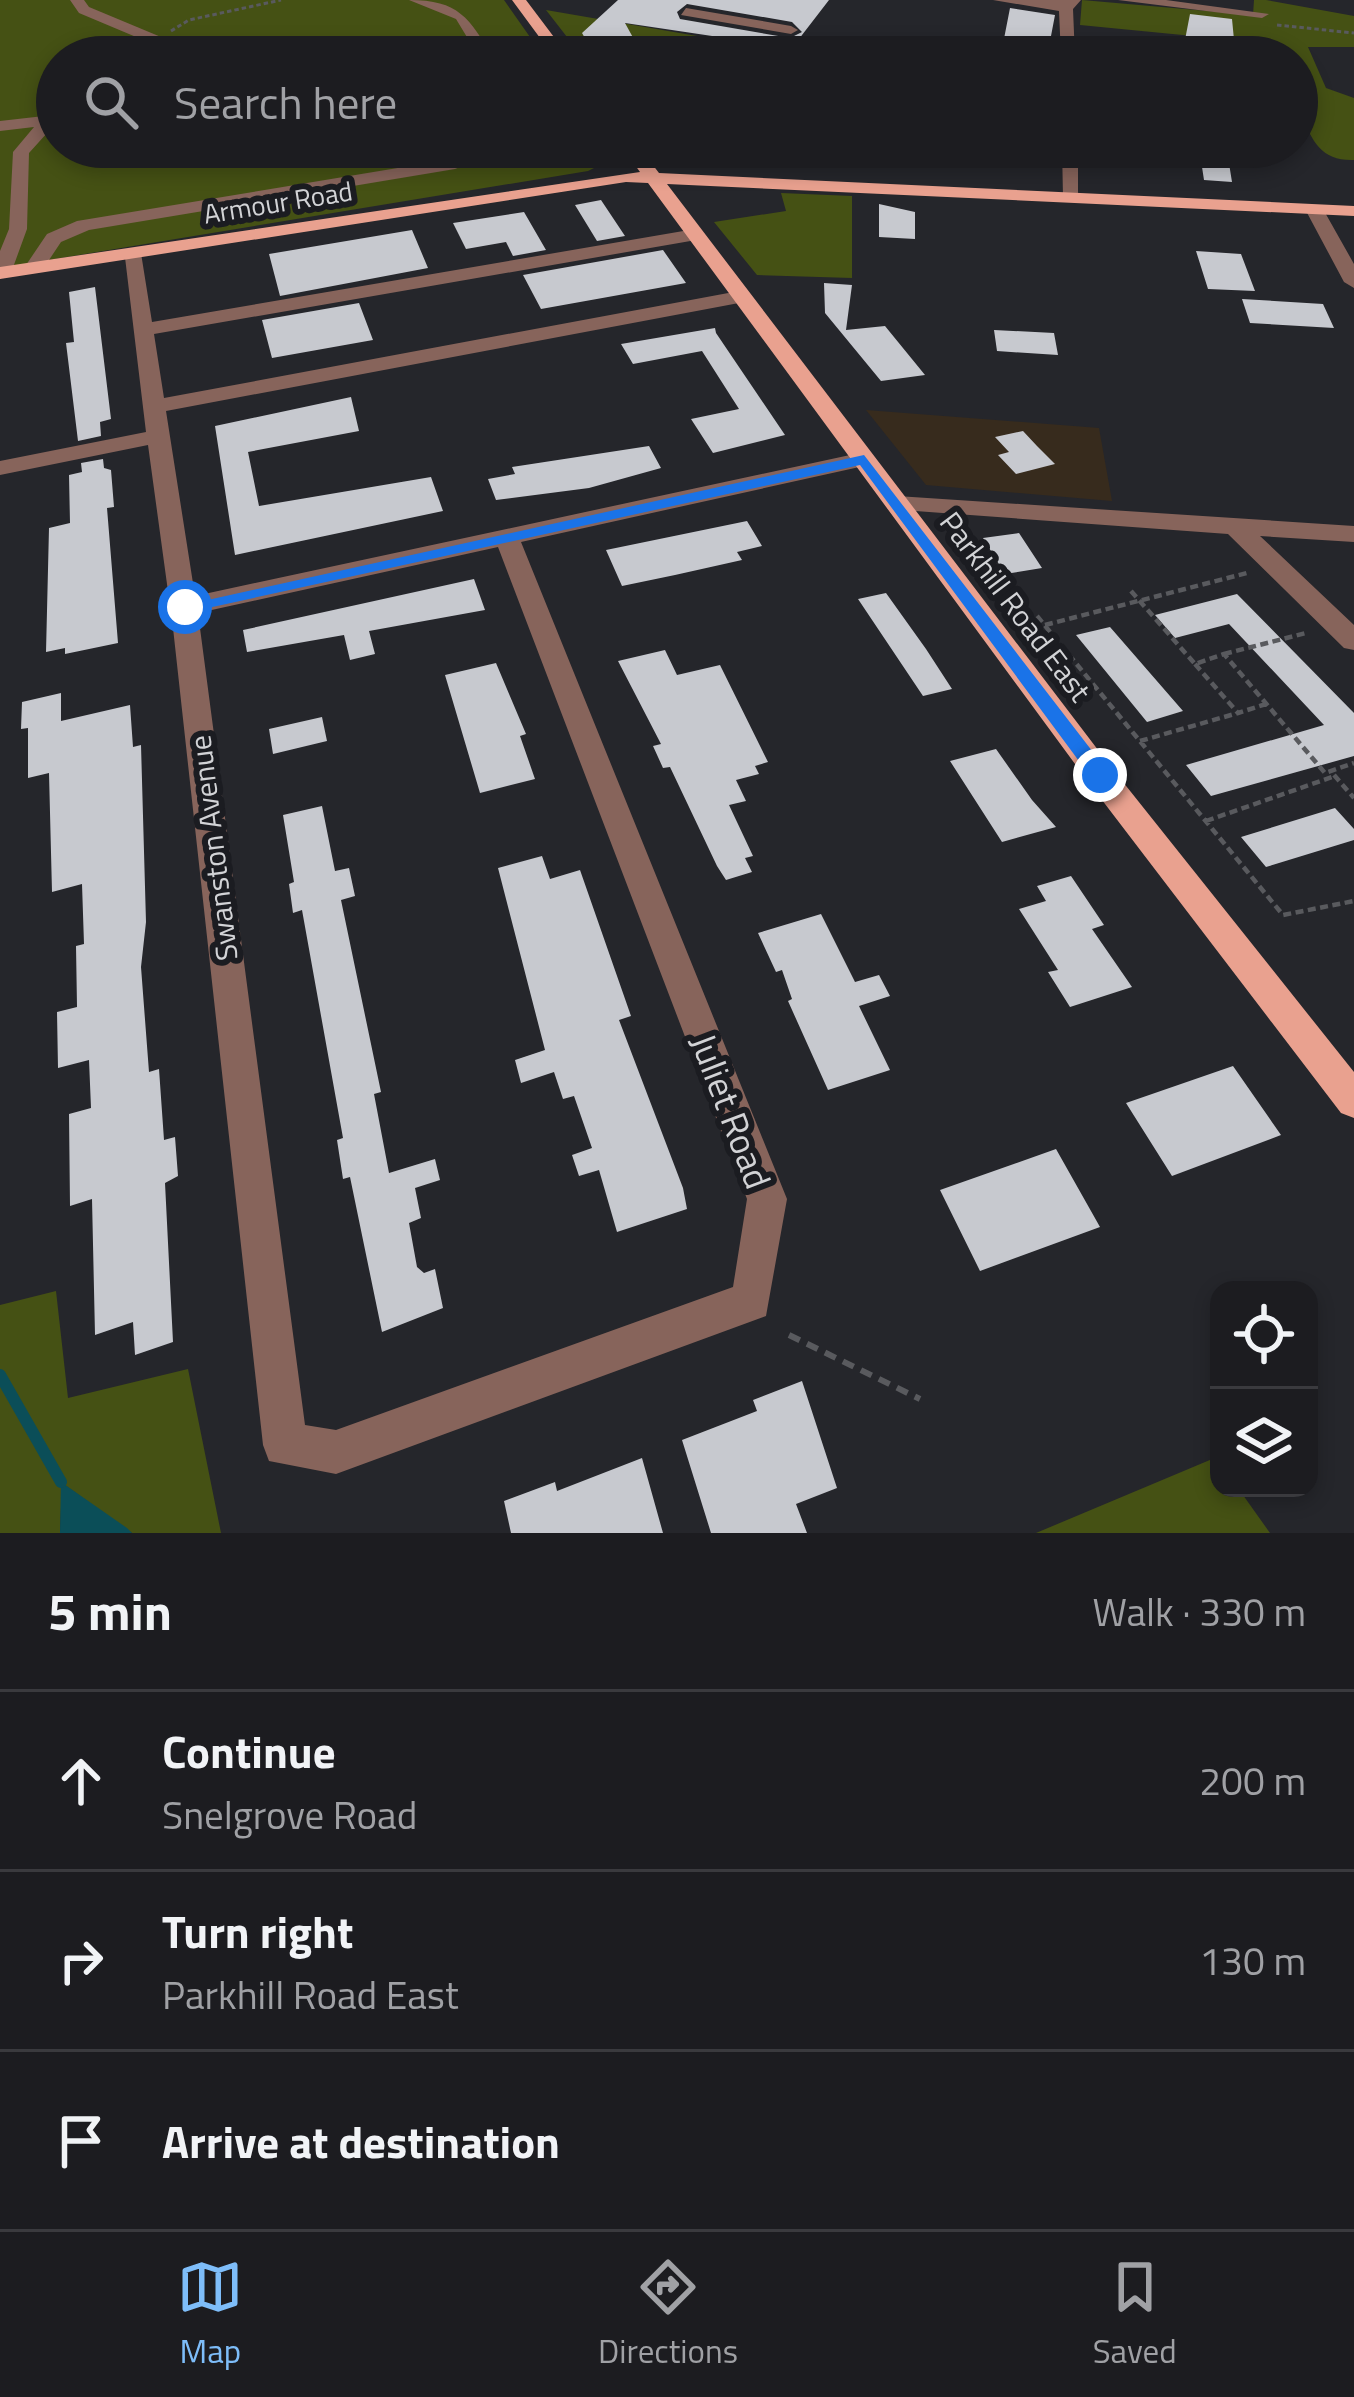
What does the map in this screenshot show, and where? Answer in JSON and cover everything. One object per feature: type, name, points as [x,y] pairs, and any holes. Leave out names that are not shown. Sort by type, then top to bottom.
[{"type":"main road","points":[[519,0],[546,36]]},
{"type":"main road","name":"Parkhill Road East","points":[[647,168],[1354,1101]]},
{"type":"main road","name":"Armour Road","points":[[0,273],[653,176],[1354,211]]},
{"type":"street","points":[[77,0],[84,10],[146,36]]},
{"type":"street","points":[[416,0],[461,16],[473,36]]},
{"type":"street","points":[[1000,0],[1070,4],[1069,36]]},
{"type":"street","points":[[1125,0],[1262,14]]},
{"type":"street","points":[[686,12],[790,30]]},
{"type":"street","points":[[0,126],[36,119]]},
{"type":"street","points":[[0,273],[18,230],[21,152],[36,134]]},
{"type":"street","points":[[34,268],[54,238],[84,225],[431,168]]},
{"type":"street","points":[[1071,168],[1072,197]]},
{"type":"street","points":[[1314,209],[1354,282]]},
{"type":"street","points":[[142,330],[695,235]]},
{"type":"street","name":"Swanston Avenue","points":[[131,253],[185,607],[285,1445]]},
{"type":"street","points":[[154,406],[740,297]]},
{"type":"street","points":[[0,468],[159,436]]},
{"type":"street","points":[[185,607],[864,459]]},
{"type":"street","points":[[897,504],[1354,534]]},
{"type":"street","points":[[1235,526],[1346,633]]},
{"type":"street","name":"Juliet Road","points":[[285,1445],[336,1452],[751,1301],[766,1199],[506,536]]},
{"type":"path","points":[[163,36],[189,20],[281,0]]},
{"type":"path","points":[[1045,625],[1276,566]]},
{"type":"path","points":[[1131,591],[1238,713]]},
{"type":"path","points":[[1037,616],[1283,914],[1354,901]]},
{"type":"path","points":[[1195,664],[1224,654],[1346,633]]},
{"type":"path","points":[[1224,654],[1325,773],[1333,774],[1354,798]]},
{"type":"path","points":[[1140,740],[1266,704]]},
{"type":"path","points":[[1207,821],[1354,763]]},
{"type":"path","points":[[789,1335],[920,1399]]},
{"type":"shaded area","points":[[866,410],[1099,428],[1112,501],[926,485]]},
{"type":"green space","points":[[0,0],[504,0],[529,36],[36,36],[36,168],[594,168],[588,171],[0,268]]},
{"type":"green space","points":[[1082,0],[1253,15],[1254,0],[1266,0],[1354,16],[1354,47],[1318,47],[1318,36],[1193,36],[1080,25]]},
{"type":"green space","points":[[546,10],[697,36],[566,36]]},
{"type":"green space","points":[[1318,70],[1326,88],[1354,98],[1354,160],[1320,149]]},
{"type":"green space","points":[[781,193],[852,196],[852,278],[757,275],[714,222],[786,211]]},
{"type":"green space","points":[[56,1291],[68,1398],[188,1369],[221,1533],[132,1533],[62,1483],[60,1533],[0,1533],[0,1305]]},
{"type":"green space","points":[[1210,1460],[1210,1497],[1244,1497],[1270,1533],[1036,1533]]},
{"type":"water","points":[[61,1482],[127,1528],[132,1533],[60,1533]]},
{"type":"building","points":[[618,0],[829,0],[801,36],[794,36],[802,32],[792,22],[687,4],[677,12],[680,19],[778,36],[712,36],[625,23],[632,36],[584,36]]},
{"type":"building","points":[[1010,8],[1055,15],[1051,36],[1005,36]]},
{"type":"building","points":[[1190,14],[1232,19],[1234,36],[1186,36]]},
{"type":"building","points":[[1202,168],[1230,168],[1232,182],[1204,180]]},
{"type":"building","points":[[601,200],[625,236],[597,241],[575,205]]},
{"type":"building","points":[[879,204],[915,212],[915,239],[879,237]]},
{"type":"building","points":[[524,212],[546,250],[513,256],[506,242],[466,249],[453,223]]},
{"type":"building","points":[[412,230],[428,268],[280,296],[269,254]]},
{"type":"building","points":[[663,250],[686,283],[541,309],[523,275]]},
{"type":"building","points":[[1196,251],[1241,254],[1255,291],[1208,289]]},
{"type":"building","points":[[824,283],[852,285],[846,330],[885,326],[925,375],[881,381],[825,313]]},
{"type":"building","points":[[95,287],[111,419],[100,422],[101,436],[78,441],[66,343],[74,342],[69,292]]},
{"type":"building","points":[[1242,299],[1323,304],[1334,328],[1250,323]]},
{"type":"building","points":[[359,303],[373,340],[272,358],[262,320]]},
{"type":"building","points":[[715,328],[785,435],[713,453],[691,419],[739,409],[702,351],[633,364],[621,344]]},
{"type":"building","points":[[994,330],[1054,333],[1058,355],[997,351]]},
{"type":"building","points":[[351,397],[359,431],[248,452],[259,506],[431,477],[443,511],[235,555],[215,426]]},
{"type":"building","points":[[1023,431],[1055,464],[1016,474],[998,455],[1009,452],[995,437]]},
{"type":"building","points":[[649,446],[661,468],[589,488],[496,500],[488,479],[515,474],[512,467]]},
{"type":"building","points":[[103,459],[104,468],[111,470],[114,507],[107,508],[118,643],[65,654],[65,648],[46,652],[49,528],[70,523],[69,475],[82,472],[81,463]]},
{"type":"building","points":[[747,521],[762,546],[737,552],[742,560],[622,586],[606,550]]},
{"type":"building","points":[[1019,533],[1042,568],[1005,574],[983,538]]},
{"type":"building","points":[[474,579],[485,610],[369,631],[375,654],[350,660],[344,635],[247,652],[243,630]]},
{"type":"building","points":[[886,593],[952,689],[923,696],[858,599]]},
{"type":"building","points":[[1237,594],[1354,713],[1354,756],[1211,796],[1186,765],[1324,725],[1229,624],[1175,638],[1155,615]]},
{"type":"building","points":[[1110,627],[1183,711],[1147,722],[1076,635]]},
{"type":"building","points":[[665,650],[677,675],[720,665],[768,762],[755,766],[759,774],[736,780],[746,801],[729,805],[753,856],[745,858],[752,872],[726,880],[717,866],[670,767],[663,768],[653,746],[661,744],[618,661]]},
{"type":"building","points":[[496,663],[526,734],[520,736],[535,779],[480,793],[445,675]]},
{"type":"building","points":[[61,693],[61,721],[130,705],[133,747],[141,745],[146,922],[141,967],[149,1072],[159,1069],[164,1140],[175,1137],[178,1176],[165,1183],[173,1342],[135,1355],[133,1322],[95,1335],[92,1199],[70,1206],[69,1114],[91,1108],[89,1060],[58,1068],[57,1012],[77,1007],[76,946],[84,944],[82,884],[52,892],[49,773],[28,778],[28,728],[21,729],[22,702]]},
{"type":"building","points":[[322,717],[327,741],[273,754],[269,729]]},
{"type":"building","points":[[996,749],[1056,827],[1002,842],[950,761]]},
{"type":"building","points":[[322,806],[335,871],[349,868],[355,896],[341,900],[381,1092],[374,1094],[389,1173],[435,1159],[440,1180],[415,1188],[421,1218],[409,1223],[417,1267],[424,1273],[435,1269],[443,1308],[382,1332],[350,1177],[343,1179],[337,1140],[343,1138],[302,910],[293,913],[289,884],[294,882],[283,815]]},
{"type":"building","points":[[1335,808],[1354,829],[1354,840],[1266,867],[1241,837]]},
{"type":"building","points":[[542,856],[550,879],[580,870],[631,1016],[619,1020],[683,1188],[687,1209],[617,1232],[599,1170],[579,1176],[572,1155],[592,1148],[574,1096],[563,1099],[554,1072],[521,1083],[515,1060],[545,1050],[498,868]]},
{"type":"building","points":[[1071,876],[1104,925],[1092,929],[1132,987],[1070,1007],[1048,972],[1058,970],[1019,909],[1046,901],[1037,886]]},
{"type":"building","points":[[821,914],[855,982],[879,975],[890,996],[859,1006],[890,1070],[828,1090],[788,1001],[792,999],[782,970],[776,972],[758,933]]},
{"type":"building","points":[[1233,1066],[1281,1135],[1172,1176],[1126,1103]]},
{"type":"building","points":[[1056,1149],[1100,1227],[980,1271],[940,1190]]},
{"type":"building","points":[[802,1381],[837,1488],[796,1504],[807,1533],[711,1533],[682,1440],[757,1411],[753,1400]]},
{"type":"building","points":[[642,1458],[663,1533],[511,1533],[504,1501],[555,1482],[557,1491]]},
{"type":"waterway","points":[[0,1375],[61,1482]]},
{"type":"route","points":[[185,607],[864,459],[1100,775]]}]
